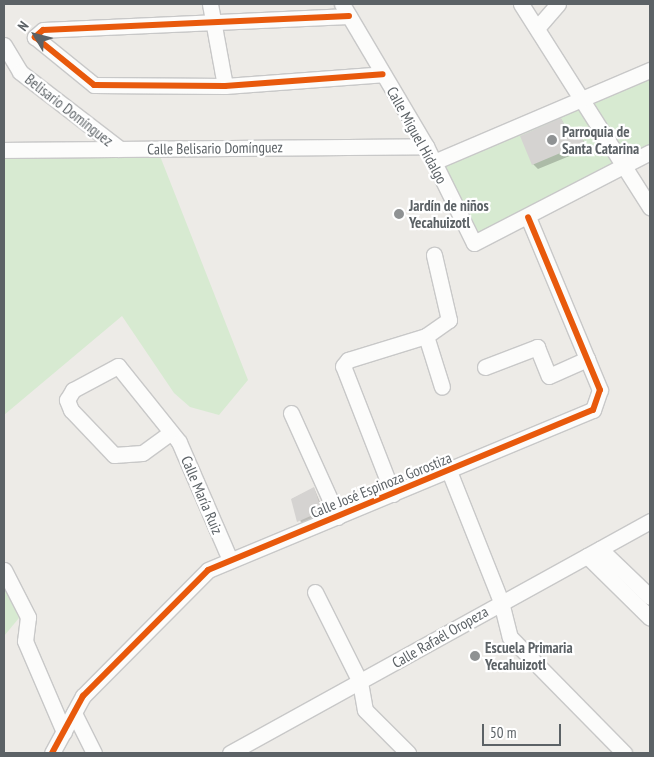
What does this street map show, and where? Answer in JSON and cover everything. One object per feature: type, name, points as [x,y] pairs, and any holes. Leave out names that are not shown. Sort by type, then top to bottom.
[{"type":"street","points":[[210,4],[224,86]]},
{"type":"street","points":[[521,4],[581,102],[650,207]]},
{"type":"street","points":[[537,28],[558,4]]},
{"type":"street","points":[[346,10],[42,30],[35,37],[94,85],[224,86],[383,74]]},
{"type":"street","name":"Calle Miguel Hidalgo","points":[[346,10],[426,146],[474,242],[528,217]]},
{"type":"street","name":"Belisario Domínguez","points":[[4,45],[20,72],[120,149]]},
{"type":"street","points":[[434,162],[581,102],[650,70]]},
{"type":"street","name":"Calle Belisario Domínguez","points":[[4,150],[426,146]]},
{"type":"street","points":[[528,217],[650,152]]},
{"type":"street","name":"Calle José Espinoza Gorostiza","points":[[52,753],[83,696],[208,570],[594,410],[600,390],[528,217]]},
{"type":"street","points":[[393,494],[343,366],[348,360],[426,336],[444,327],[450,309],[434,255]]},
{"type":"street","points":[[426,336],[442,387]]},
{"type":"street","points":[[485,367],[537,347],[549,376],[587,359]]},
{"type":"street","name":"Calle María Ruiz","points":[[170,433],[142,453],[114,455],[71,410],[67,400],[73,390],[118,366],[179,442],[230,560]]},
{"type":"street","points":[[291,413],[338,516]]},
{"type":"street","points":[[448,472],[501,602],[510,637],[624,753]]},
{"type":"street","name":"Calle Rafaél Oropeza","points":[[234,752],[501,602],[650,521]]},
{"type":"street","points":[[593,553],[650,597]]},
{"type":"street","points":[[593,553],[650,618]]},
{"type":"street","points":[[4,570],[28,617],[25,641],[64,732]]},
{"type":"street","points":[[315,592],[360,682],[365,710],[408,753]]},
{"type":"street","points":[[74,713],[94,753]]},
{"type":"green space","points":[[650,71],[650,150],[624,164],[583,100]]},
{"type":"green space","points":[[581,100],[621,163],[474,242],[437,167]]},
{"type":"green space","points":[[4,156],[160,156],[248,380],[219,415],[190,407],[174,393],[122,316],[4,415]]},
{"type":"green space","points":[[4,582],[19,618],[4,636]]},
{"type":"building","name":"Parroquia de Santa Catarina","points":[[561,118],[570,136],[581,135],[584,143],[532,165],[520,136]]},
{"type":"building","points":[[314,487],[322,511],[297,522],[291,499]]},
{"type":"cycle path","points":[[349,16],[43,30],[35,37],[94,85],[225,86],[383,74]]},
{"type":"cycle path","points":[[52,753],[83,696],[208,570],[593,410],[600,390],[528,217]]},
{"type":"place","name":"Parroquia de Santa Catarina","points":[[552,140]]},
{"type":"place","name":"Jardín de niños Yecahuizotl","points":[[399,214]]},
{"type":"place","name":"Escuela Primaria Yecahuizotl","points":[[475,656]]}]
